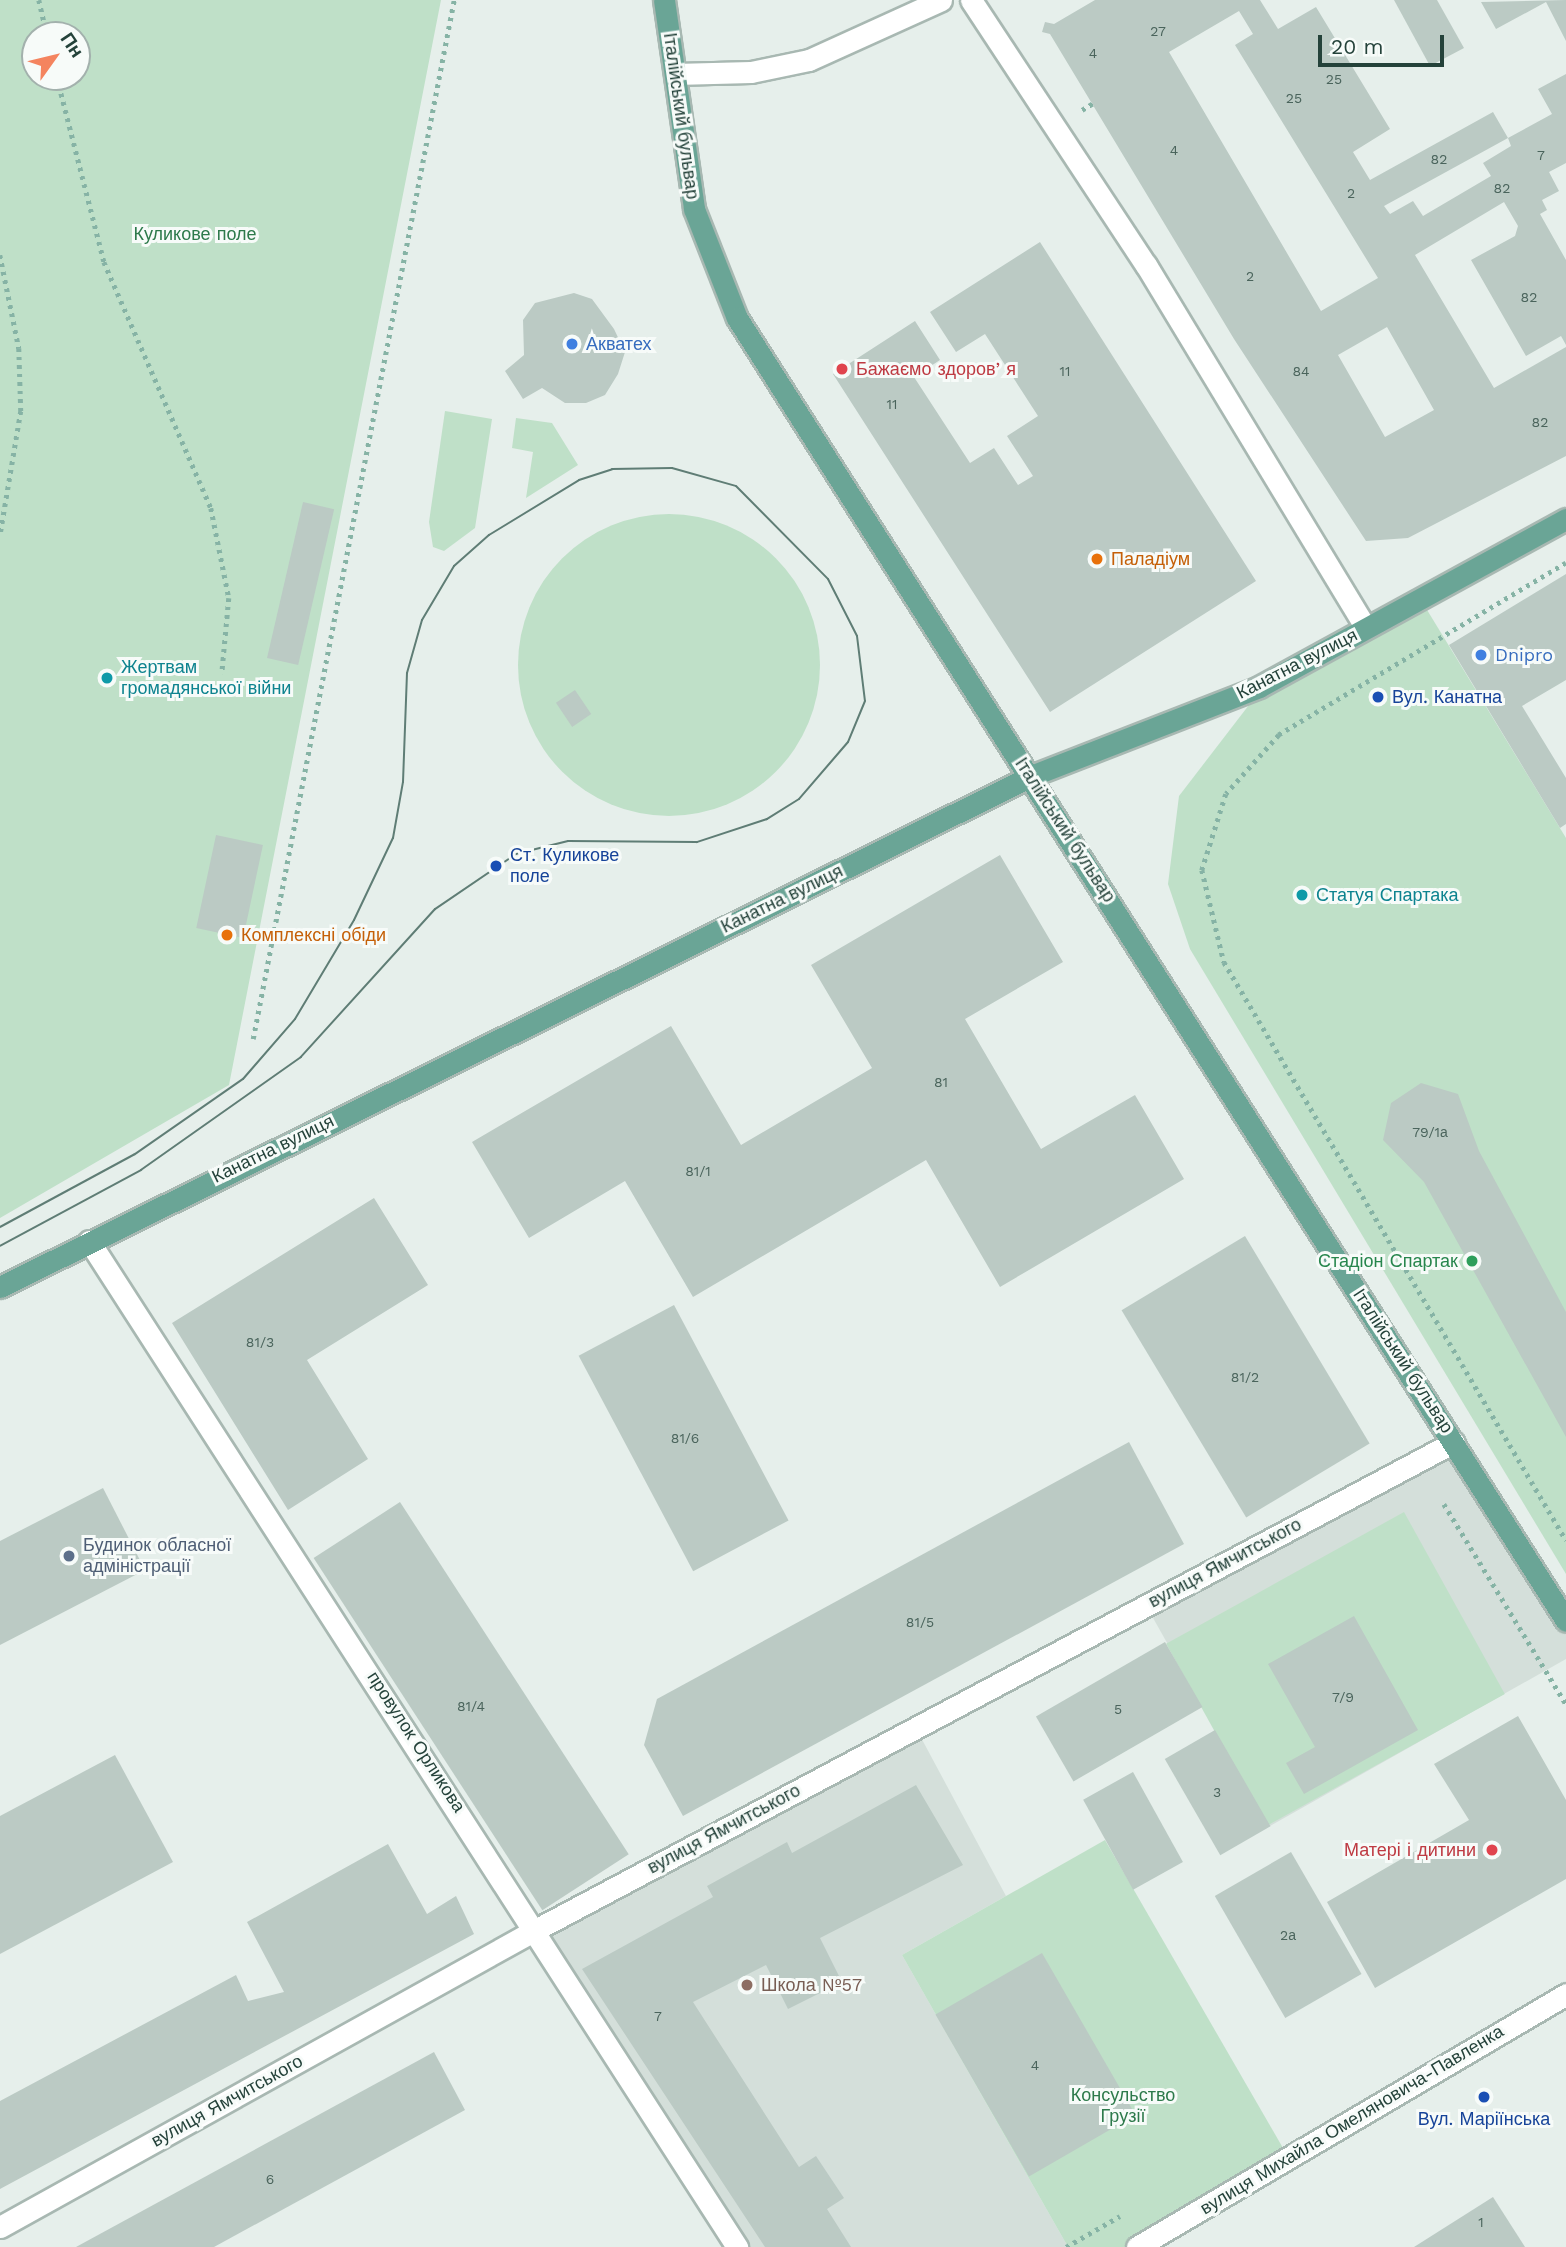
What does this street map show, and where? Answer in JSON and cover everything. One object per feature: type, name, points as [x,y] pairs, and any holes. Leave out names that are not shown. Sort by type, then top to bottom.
[{"type":"main road","name":"Італійський бульвар","points":[[664,0],[694,209],[737,318],[867,531],[1031,776],[1566,1620]]},
{"type":"main road","name":"Канатна вулиця","points":[[0,1287],[1031,776],[1259,687],[1566,519]]},
{"type":"street","points":[[675,74],[751,72],[809,60],[941,0]]},
{"type":"street","points":[[971,0],[1151,273],[1366,628]]},
{"type":"street","name":"провулок Орликова","points":[[89,1241],[537,1929],[737,2247]]},
{"type":"street","name":"вулиця Ямчитського","points":[[0,2227],[537,1929],[1454,1442]]},
{"type":"street","name":"вулиця Михайла Омеляновича-Павленка","points":[[1137,2247],[1566,1994]]},
{"type":"path","points":[[39,0],[44,21]]},
{"type":"path","points":[[253,1040],[454,0]]},
{"type":"path","points":[[61,91],[104,262],[211,508],[229,598],[222,674]]},
{"type":"path","points":[[1078,112],[1093,103]]},
{"type":"path","points":[[0,255],[19,348],[21,411],[0,536]]},
{"type":"path","points":[[1566,563],[1279,735],[1226,794],[1202,870],[1224,962],[1566,1540]]},
{"type":"path","points":[[1444,1504],[1566,1704]]},
{"type":"shaded area","points":[[1452,1447],[1566,1625],[1566,1659],[1270,1826],[1148,1609]]},
{"type":"shaded area","name":"Школа №57","points":[[918,1732],[1006,1896],[902,1955],[1068,2247],[739,2247],[539,1929]]},
{"type":"green space","name":"Куликове поле","points":[[0,0],[441,0],[229,1085],[0,1218]]},
{"type":"green space","points":[[445,411],[492,419],[475,528],[444,551],[433,547],[429,522]]},
{"type":"green space","points":[[516,418],[552,423],[578,465],[526,498],[533,452],[512,448]]},
{"type":"green space","points":[[654,514],[684,514],[727,525],[753,539],[786,569],[809,607],[814,621],[820,680],[809,723],[795,749],[776,772],[753,791],[727,805],[684,816],[654,816],[611,805],[585,791],[552,761],[529,723],[524,709],[518,680],[518,650],[529,607],[543,581],[573,548],[611,525],[625,520]]},
{"type":"green space","name":"Стадіон Спартак","points":[[1421,600],[1566,838],[1566,1574],[1190,949],[1168,884],[1179,796],[1262,688]]},
{"type":"green space","points":[[1404,1512],[1505,1694],[1267,1826],[1166,1644]]},
{"type":"green space","name":"Консульство Грузії","points":[[1105,1840],[1287,2155],[1132,2247],[1068,2247],[902,1955]]},
{"type":"building","points":[[1095,0],[1260,0],[1278,29],[1316,7],[1390,129],[1353,152],[1370,180],[1493,112],[1508,138],[1552,114],[1538,89],[1566,74],[1566,163],[1549,172],[1559,191],[1542,200],[1547,210],[1540,214],[1566,260],[1566,345],[1561,336],[1526,356],[1471,260],[1515,236],[1518,226],[1504,202],[1415,255],[1494,388],[1566,347],[1566,456],[1408,538],[1366,541],[1234,339],[1050,34],[1042,32],[1045,22],[1054,24]],"holes":[[[1239,11],[1253,34],[1235,45],[1378,278],[1321,311],[1169,52]],[[1508,138],[1511,146],[1483,163],[1491,176],[1423,216],[1413,201],[1390,214],[1384,206]],[[1387,327],[1434,410],[1385,437],[1338,355]]]},
{"type":"building","points":[[1394,0],[1437,0],[1464,48],[1430,66]]},
{"type":"building","points":[[1566,0],[1566,41],[1546,2],[1496,29],[1481,2]]},
{"type":"building","points":[[1040,242],[1256,581],[1050,712],[833,374],[915,321],[940,360],[914,377],[970,463],[994,448],[1018,485],[1033,476],[1007,436],[1038,416],[985,334],[956,352],[930,312]]},
{"type":"building","name":"Акватех","points":[[574,293],[592,299],[614,329],[625,352],[618,374],[605,395],[586,403],[565,403],[542,388],[523,399],[505,371],[524,355],[523,320],[535,303]]},
{"type":"building","points":[[303,502],[334,509],[298,665],[267,658]]},
{"type":"building","points":[[1566,574],[1566,680],[1522,706],[1566,778],[1566,824],[1560,828],[1449,645]]},
{"type":"building","points":[[575,690],[591,714],[572,727],[556,703]]},
{"type":"building","points":[[216,835],[263,845],[243,938],[196,928]]},
{"type":"building","points":[[1000,855],[1063,962],[965,1019],[1041,1149],[1135,1095],[1184,1179],[1000,1287],[926,1160],[693,1297],[625,1181],[529,1238],[472,1142],[671,1026],[741,1145],[872,1068],[811,965]]},
{"type":"building","points":[[1421,1083],[1458,1094],[1479,1151],[1566,1312],[1566,1437],[1424,1182],[1383,1140],[1391,1103]]},
{"type":"building","points":[[374,1198],[428,1285],[307,1360],[368,1459],[288,1510],[172,1323]]},
{"type":"building","points":[[1245,1236],[1370,1443],[1246,1518],[1122,1310]]},
{"type":"building","points":[[674,1305],[789,1520],[693,1571],[579,1356]]},
{"type":"building","points":[[1129,1442],[1184,1544],[683,1816],[644,1745],[657,1699]]},
{"type":"building","name":"Будинок обласної адміністрації","points":[[103,1488],[145,1570],[0,1645],[0,1541]]},
{"type":"building","points":[[400,1502],[629,1854],[542,1910],[314,1558]]},
{"type":"building","points":[[1354,1616],[1418,1730],[1304,1794],[1286,1763],[1315,1747],[1268,1664]]},
{"type":"building","points":[[1165,1642],[1202,1707],[1073,1781],[1036,1716]]},
{"type":"building","name":"Матері і дитини","points":[[1518,1716],[1566,1800],[1566,1879],[1375,1988],[1327,1902],[1469,1820],[1434,1764]]},
{"type":"building","points":[[1215,1730],[1270,1826],[1220,1855],[1165,1759]]},
{"type":"building","points":[[115,1755],[173,1862],[0,1954],[0,1816]]},
{"type":"building","points":[[1133,1772],[1183,1862],[1133,1890],[1083,1800]]},
{"type":"building","points":[[916,1785],[963,1865],[820,1938],[842,1982],[788,2009],[766,1965],[693,2002],[799,2167],[816,2156],[844,2198],[827,2209],[851,2247],[765,2247],[582,1969],[713,1897],[707,1886],[787,1842],[792,1853]]},
{"type":"building","points":[[388,1844],[427,1914],[456,1896],[474,1934],[0,2189],[0,2101],[236,1975],[248,2001],[284,1992],[247,1922]]},
{"type":"building","points":[[1291,1852],[1362,1974],[1285,2018],[1215,1896]]},
{"type":"building","points":[[1042,1953],[1136,2115],[1029,2176],[935,2014]]},
{"type":"building","points":[[434,2052],[465,2110],[214,2247],[76,2247]]},
{"type":"building","points":[[1493,2197],[1525,2247],[1414,2247]]},
{"type":"tram line","points":[[0,1227],[135,1154],[243,1079],[295,1019],[354,920],[393,838],[403,782],[407,673],[422,620],[454,566],[489,535],[579,480],[612,469],[672,468],[736,486],[828,579],[857,636],[865,701],[848,742],[799,799],[767,819],[697,842],[568,841],[516,854],[435,909],[301,1057],[141,1170],[0,1246]]},
{"type":"place","name":"Акватех","points":[[572,344]]},
{"type":"place","name":"Бажаємо здоровʼя","points":[[842,369]]},
{"type":"place","name":"Паладіум","points":[[1097,559]]},
{"type":"place","name":"Dnipro","points":[[1481,655]]},
{"type":"place","name":"Жертвам громадянської війни","points":[[107,678]]},
{"type":"place","name":"Вул. Канатна","points":[[1378,697]]},
{"type":"place","name":"Ст. Куликове поле","points":[[496,866]]},
{"type":"place","name":"Статуя Спартака","points":[[1302,895]]},
{"type":"place","name":"Комплексні обіди","points":[[227,935]]},
{"type":"place","name":"Стадіон Спартак","points":[[1472,1261]]},
{"type":"place","name":"Будинок обласної адміністрації","points":[[69,1556]]},
{"type":"place","name":"Матері і дитини","points":[[1492,1850]]},
{"type":"place","name":"Школа №57","points":[[747,1985]]},
{"type":"place","name":"Вул. Маріїнська","points":[[1484,2097]]}]
